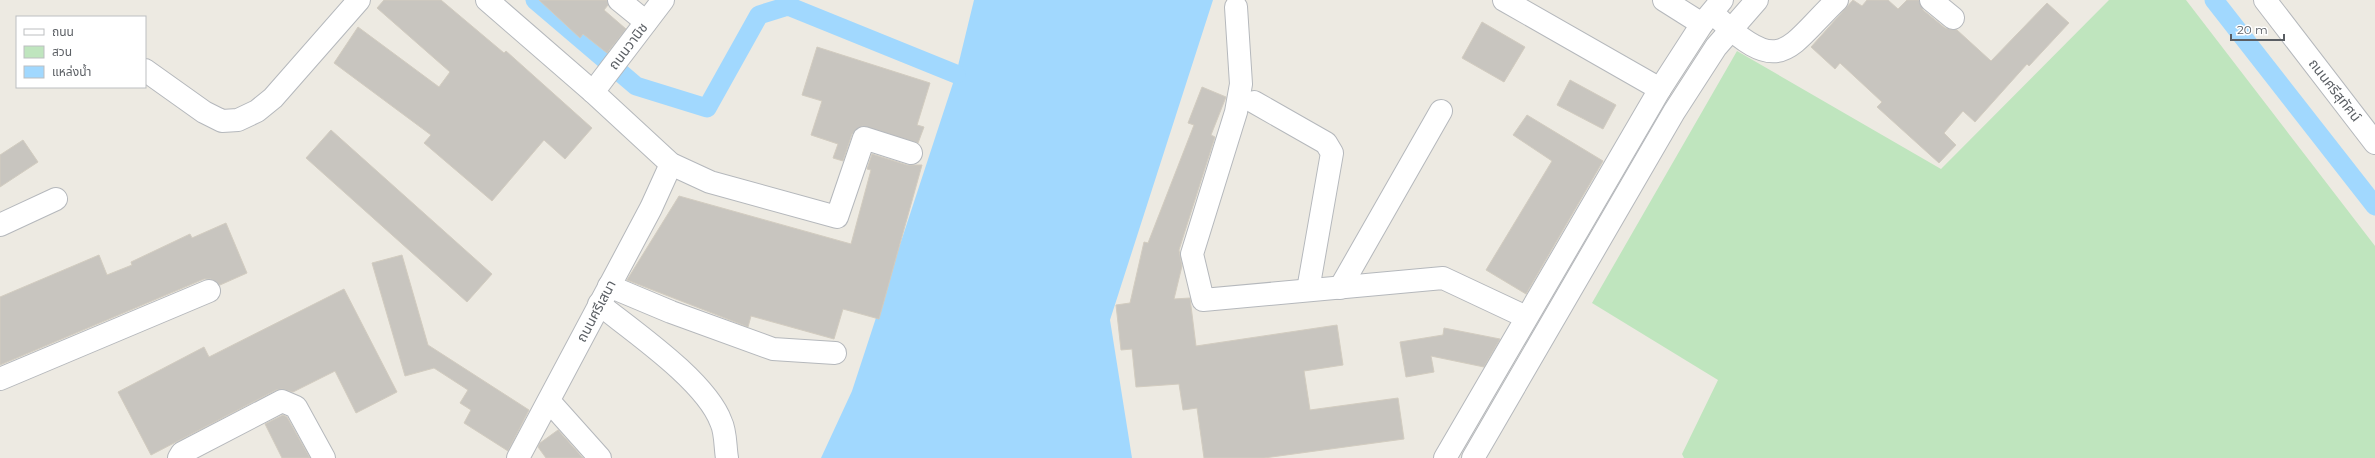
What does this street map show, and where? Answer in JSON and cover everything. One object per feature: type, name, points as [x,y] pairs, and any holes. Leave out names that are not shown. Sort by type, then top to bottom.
[{"type":"street","points":[[146,71],[204,112],[222,121],[238,120],[257,112],[273,98],[359,0]]},
{"type":"street","points":[[487,0],[593,92],[671,164],[710,182],[837,217],[864,138],[911,153]]},
{"type":"street","points":[[618,0],[646,22]]},
{"type":"street","name":"ถนนวานิช","points":[[593,92],[663,0]]},
{"type":"street","points":[[1504,0],[1660,89]]},
{"type":"street","points":[[1664,0],[1712,12],[1730,29],[1764,52],[1786,50],[1804,35],[1837,0]]},
{"type":"street","points":[[1473,458],[1674,112],[1730,29],[1757,0]]},
{"type":"street","points":[[1931,0],[1953,18]]},
{"type":"street","name":"ถนนศรีสุทัศน์","points":[[2265,0],[2375,143]]},
{"type":"street","points":[[1236,7],[1241,84],[1236,112],[1192,254],[1203,300],[1443,278],[1526,317]]},
{"type":"street","points":[[1445,458],[1660,89],[1712,12]]},
{"type":"street","points":[[1254,102],[1326,143],[1332,153],[1308,290]]},
{"type":"street","points":[[1340,288],[1441,111]]},
{"type":"street","name":"ถนนศรีเสนา","points":[[520,457],[651,208],[671,164]]},
{"type":"street","points":[[0,225],[56,199]]},
{"type":"street","points":[[0,379],[209,291]]},
{"type":"street","points":[[604,295],[671,312],[773,349],[835,353]]},
{"type":"street","points":[[604,295],[703,393],[722,422],[727,458]]},
{"type":"street","points":[[179,458],[182,452],[282,401],[296,407],[324,458]]},
{"type":"street","points":[[549,401],[600,458]]},
{"type":"green space","points":[[2109,0],[2186,0],[2375,246],[2375,458],[1684,458],[1682,454],[1718,380],[1592,303],[1737,51],[1941,169]]},
{"type":"water","points":[[974,0],[1213,0],[1110,320],[1132,458],[821,458],[852,391],[956,74]]},
{"type":"building","points":[[384,0],[441,0],[504,53],[506,51],[592,128],[565,159],[544,140],[492,201],[424,143],[431,135],[334,63],[358,27],[439,87],[450,72],[377,8]]},
{"type":"building","points":[[539,0],[607,0],[608,5],[604,10],[626,29],[607,53],[583,34],[580,38]]},
{"type":"building","points":[[1853,0],[1862,6],[1867,0],[1888,0],[1898,9],[1907,0],[1919,0],[1923,10],[1945,28],[1957,30],[1991,61],[2047,3],[2069,23],[2029,66],[2027,64],[1975,122],[1963,111],[1944,133],[1956,145],[1939,163],[1877,107],[1882,102],[1840,63],[1835,69],[1811,47]]},
{"type":"building","points":[[1482,22],[1525,47],[1504,82],[1462,58]]},
{"type":"building","points":[[817,47],[930,83],[917,125],[924,127],[918,143],[862,126],[852,134],[843,161],[833,158],[838,144],[811,135],[822,101],[802,95]]},
{"type":"building","points":[[1570,80],[1616,105],[1603,129],[1557,105]]},
{"type":"building","points":[[1202,87],[1226,97],[1211,135],[1215,137],[1179,250],[1182,266],[1174,299],[1190,298],[1196,346],[1337,325],[1343,365],[1304,371],[1310,410],[1398,398],[1404,439],[1264,458],[1204,458],[1197,408],[1183,410],[1179,384],[1136,387],[1132,349],[1121,350],[1116,305],[1130,303],[1144,242],[1148,243],[1194,125],[1188,123]]},
{"type":"building","points":[[1527,115],[1603,161],[1526,294],[1486,270],[1552,161],[1513,135]]},
{"type":"building","points":[[331,130],[492,274],[467,302],[306,158]]},
{"type":"building","points":[[23,140],[38,162],[0,187],[0,155]]},
{"type":"building","points":[[872,154],[907,165],[922,165],[879,319],[843,309],[834,339],[751,316],[748,327],[627,280],[679,196],[851,244],[871,170],[867,169]]},
{"type":"building","points":[[226,223],[247,273],[220,285],[211,279],[204,279],[0,365],[0,297],[99,255],[107,275],[132,265],[131,262],[190,234],[192,238]]},
{"type":"building","points":[[402,255],[428,345],[529,410],[508,451],[464,423],[471,410],[460,403],[468,390],[434,368],[405,376],[372,263]]},
{"type":"building","points":[[344,289],[397,392],[356,413],[335,371],[293,392],[282,389],[276,390],[151,455],[118,392],[204,347],[209,357]]},
{"type":"building","points":[[1444,328],[1500,339],[1484,367],[1431,356],[1434,372],[1406,377],[1400,342],[1443,335]]},
{"type":"building","points":[[283,415],[287,417],[310,458],[282,458],[265,424]]},
{"type":"building","points":[[558,430],[583,458],[546,458],[538,447],[540,443]]},
{"type":"waterway","points":[[535,0],[636,86],[707,108],[759,15],[788,6],[956,74]]},
{"type":"waterway","points":[[2214,0],[2375,206]]}]
